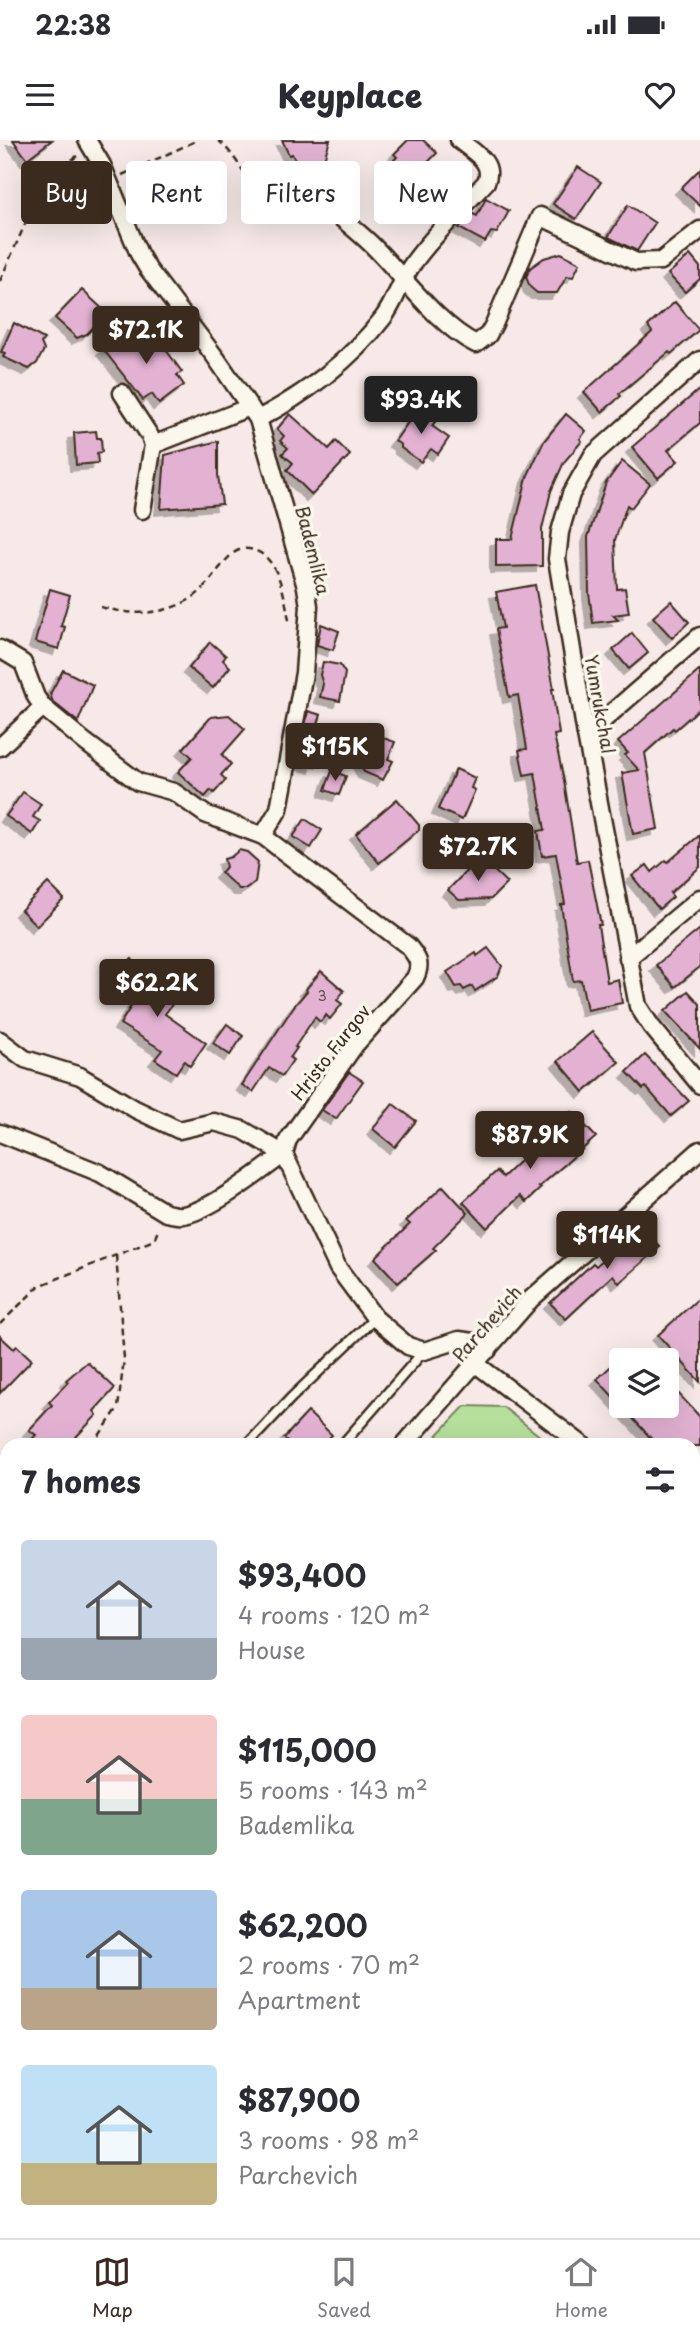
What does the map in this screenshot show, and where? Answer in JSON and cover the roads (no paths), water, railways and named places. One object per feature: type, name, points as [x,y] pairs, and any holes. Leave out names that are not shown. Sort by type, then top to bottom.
[{"type":"street","points":[[153,445],[287,404],[356,348],[382,319],[413,263],[486,182],[490,173],[484,160],[459,140]]},
{"type":"street","name":"Bademlika","points":[[89,143],[109,182],[139,254],[254,413],[306,587],[309,606],[304,673],[279,809],[264,836]]},
{"type":"street","points":[[347,224],[461,337],[476,344],[488,335],[494,324],[540,216],[636,262],[661,261],[700,230]]},
{"type":"street","name":"Yumrukchal","points":[[700,360],[593,455],[571,494],[560,532],[557,559],[586,735],[638,1006],[651,1026],[700,1085]]},
{"type":"street","points":[[122,393],[153,445],[142,510]]},
{"type":"street","points":[[586,735],[700,636]]},
{"type":"street","points":[[0,649],[23,663],[36,697],[43,707],[85,743],[138,782],[174,792],[205,814],[264,836]]},
{"type":"street","points":[[0,747],[43,707]]},
{"type":"street","name":"Hristo Furgov","points":[[264,836],[285,855],[408,946],[418,958],[420,968],[415,978],[355,1045],[288,1140],[284,1154]]},
{"type":"street","points":[[628,958],[700,898]]},
{"type":"street","points":[[0,1040],[25,1059],[80,1076],[135,1109],[179,1130],[214,1122],[243,1130],[284,1154],[338,1268],[375,1318],[408,1346],[424,1351],[458,1340],[473,1342],[488,1350]]},
{"type":"street","points":[[0,1132],[100,1173],[166,1213],[186,1215],[207,1205],[284,1154]]},
{"type":"street","name":"Parchevich","points":[[410,1438],[531,1298],[700,1150]]},
{"type":"street","points":[[476,1364],[573,1438]]},
{"type":"lane","points":[[253,1438],[290,1398],[375,1318]]},
{"type":"lane","points":[[348,1438],[424,1351]]}]
